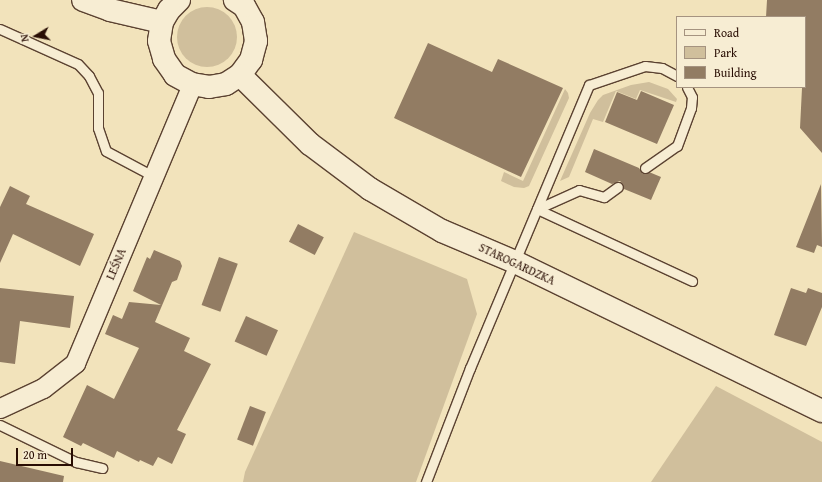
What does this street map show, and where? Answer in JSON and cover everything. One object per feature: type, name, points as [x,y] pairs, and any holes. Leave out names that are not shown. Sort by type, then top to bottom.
[{"type":"main road","points":[[83,0],[110,10],[162,22]]},
{"type":"main road","points":[[179,0],[168,10],[162,22],[159,41],[164,59],[175,75],[192,84],[209,87],[226,84],[240,75],[251,60],[256,41],[253,22],[244,6],[235,0]]},
{"type":"main road","name":"STAROGARDZKA","points":[[240,75],[310,144],[370,189],[442,231],[515,262],[822,411]]},
{"type":"street","name":"LEŚNA","points":[[0,408],[43,388],[75,363],[192,84]]},
{"type":"lane","points":[[0,29],[78,64],[89,76],[98,94],[98,128],[106,151],[153,176]]},
{"type":"lane","points":[[426,482],[470,368],[589,85],[645,66],[662,68],[676,75]]},
{"type":"lane","points":[[645,168],[677,146],[691,108],[692,97],[688,88]]},
{"type":"lane","points":[[537,209],[580,190],[604,197],[618,187]]},
{"type":"lane","points":[[537,209],[692,281]]},
{"type":"lane","points":[[0,424],[76,462],[102,468]]},
{"type":"green space","points":[[207,7],[219,9],[232,20],[235,25],[237,37],[235,49],[224,62],[219,65],[207,67],[195,65],[182,54],[179,49],[177,37],[179,25],[190,12],[195,9]]},
{"type":"green space","points":[[649,82],[668,89],[677,99],[676,102],[640,90],[636,99],[616,91],[603,122],[593,119],[569,177],[560,181],[590,113],[598,100],[603,95],[631,85]]},
{"type":"green space","points":[[565,89],[569,98],[529,186],[524,188],[514,187],[501,181],[504,172],[523,181]]},
{"type":"green space","points":[[354,232],[467,279],[477,314],[416,482],[243,482],[245,472]]},
{"type":"green space","points":[[716,386],[822,442],[822,482],[651,482]]},
{"type":"building","points":[[767,0],[822,0],[822,153],[800,128],[802,88],[806,88],[806,16],[766,16]]},
{"type":"building","points":[[428,43],[492,72],[498,59],[563,88],[521,177],[394,118]]},
{"type":"building","points":[[641,91],[674,105],[657,144],[605,122],[617,92],[637,100]]},
{"type":"building","points":[[594,149],[639,168],[643,174],[649,172],[661,177],[651,200],[624,189],[623,184],[620,181],[612,184],[585,172]]},
{"type":"building","points":[[821,184],[822,247],[817,245],[814,253],[796,247]]},
{"type":"building","points":[[10,186],[30,196],[26,204],[94,234],[80,266],[13,234],[0,263],[0,207]]},
{"type":"building","points":[[298,224],[324,237],[315,255],[289,242]]},
{"type":"building","points":[[154,250],[180,261],[182,266],[177,280],[172,282],[155,322],[190,338],[184,351],[211,364],[177,430],[186,434],[172,464],[158,457],[153,466],[140,460],[139,462],[117,451],[114,458],[83,443],[81,446],[63,437],[87,385],[114,399],[139,348],[105,334],[113,315],[122,319],[129,302],[161,305],[133,291],[147,257],[150,259]]},
{"type":"building","points":[[219,257],[238,264],[220,312],[202,305]]},
{"type":"building","points":[[0,288],[74,296],[70,328],[20,321],[15,364],[0,362]]},
{"type":"building","points":[[791,288],[806,293],[808,288],[822,293],[822,307],[806,346],[774,335]]},
{"type":"building","points":[[246,316],[278,330],[267,356],[235,342]]},
{"type":"building","points":[[250,406],[266,412],[253,446],[237,440]]},
{"type":"building","points":[[0,461],[64,476],[63,482],[0,482]]}]
